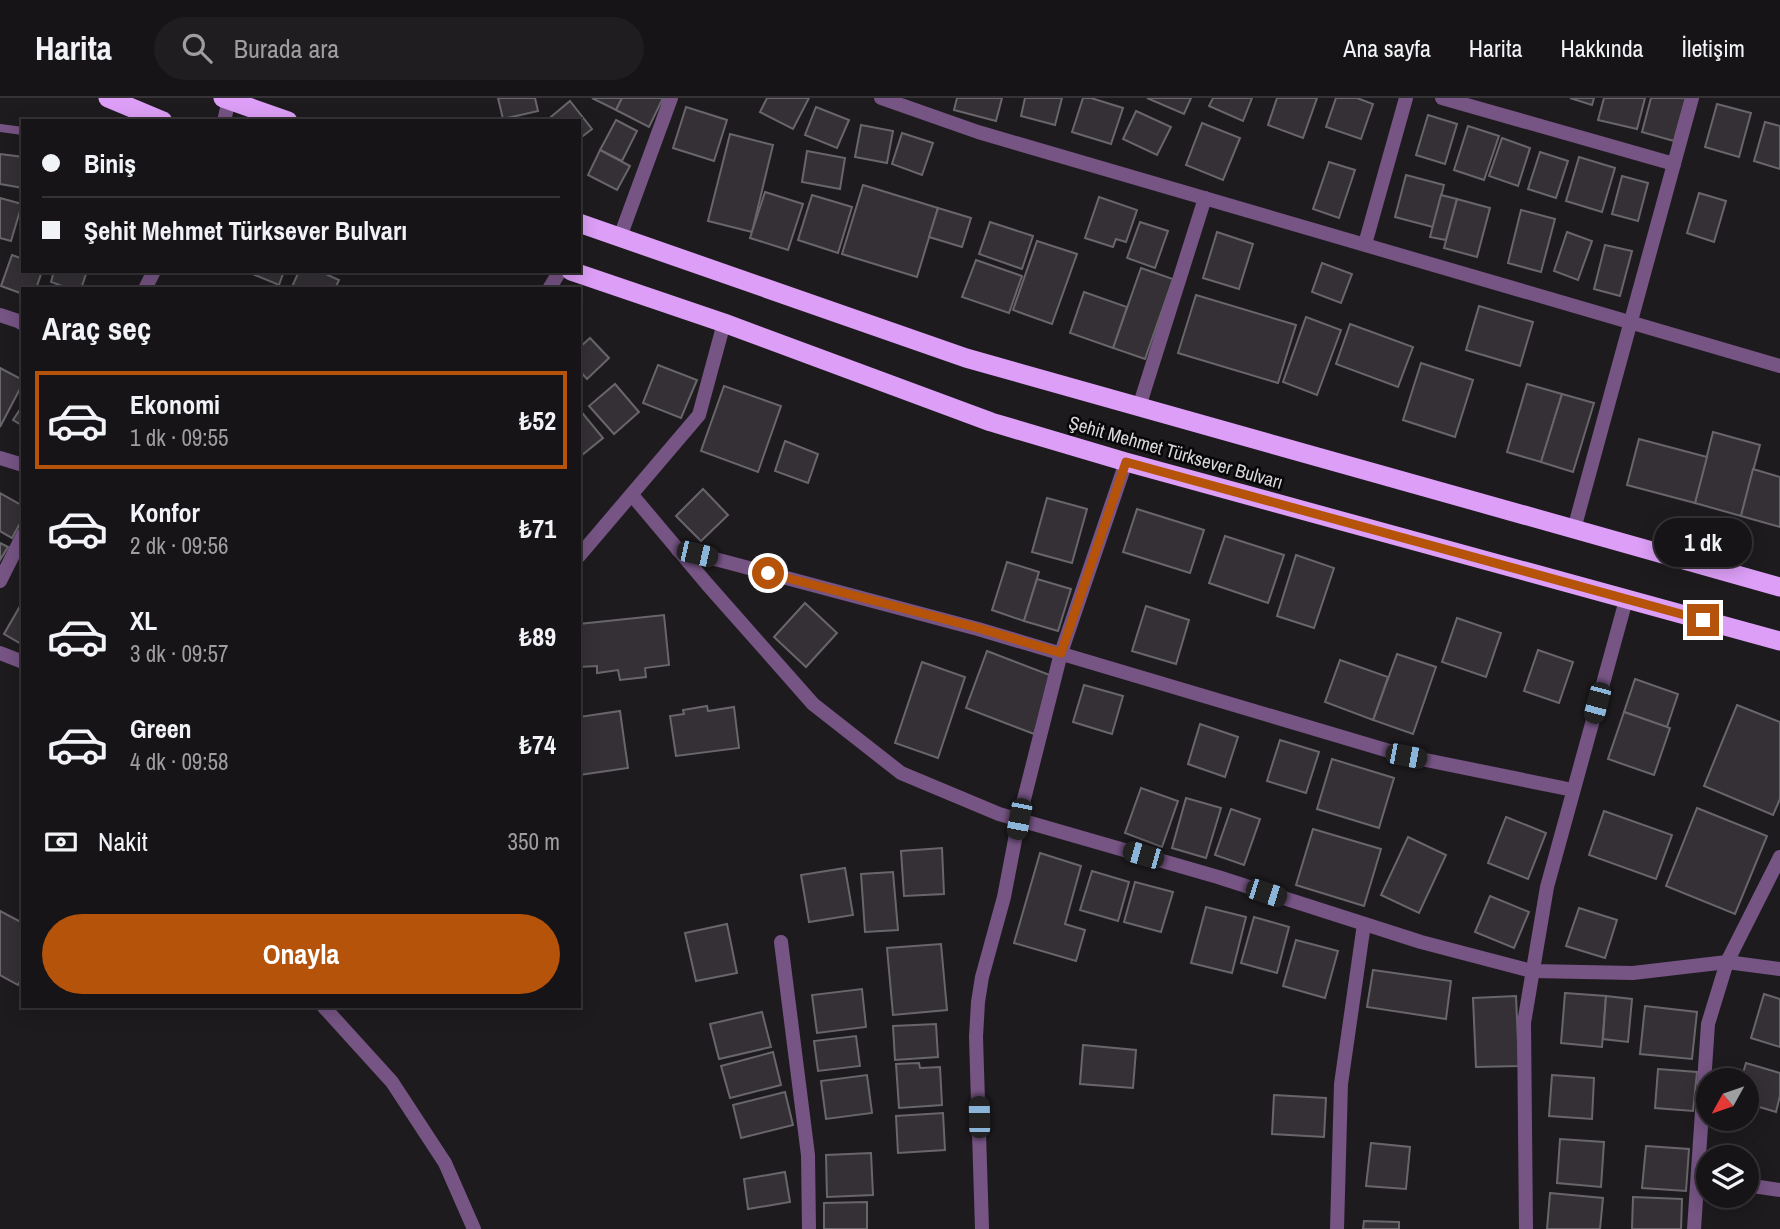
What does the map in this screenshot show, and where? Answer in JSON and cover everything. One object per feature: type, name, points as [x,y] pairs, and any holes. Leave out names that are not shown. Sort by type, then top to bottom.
[{"type":"highway","points":[[108,98],[158,119]]},
{"type":"highway","points":[[226,99],[282,119]]},
{"type":"highway","name":"Şehit Mehmet Türksever Bulvarı","points":[[581,224],[966,358],[1780,587]]},
{"type":"highway","name":"Şehit Mehmet Türksever Bulvarı","points":[[577,273],[724,323],[991,422],[1126,462],[1780,641]]},
{"type":"street","points":[[620,237],[671,98]]},
{"type":"street","points":[[881,98],[978,132],[1780,366]]},
{"type":"street","points":[[1365,244],[1406,98]]},
{"type":"street","points":[[1442,98],[1674,164]]},
{"type":"street","points":[[1574,529],[1692,98]]},
{"type":"street","points":[[224,119],[226,99]]},
{"type":"street","points":[[1139,407],[1205,198]]},
{"type":"street","points":[[0,314],[21,323]]},
{"type":"street","points":[[581,554],[699,415],[724,323]]},
{"type":"street","points":[[0,458],[21,464]]},
{"type":"street","points":[[982,1229],[976,1037],[982,977],[1004,897],[1019,819],[1061,653],[1126,462]]},
{"type":"street","points":[[632,495],[813,704],[901,773],[999,814],[1218,877],[1421,942],[1532,971],[1633,973],[1727,962],[1780,969]]},
{"type":"street","points":[[0,581],[21,539]]},
{"type":"street","points":[[678,550],[978,628],[1406,756],[1573,790]]},
{"type":"street","points":[[1526,1229],[1524,1023],[1532,971],[1547,887],[1626,600]]},
{"type":"street","points":[[0,653],[21,661]]},
{"type":"street","points":[[1704,1145],[1708,1024],[1727,962],[1780,857]]},
{"type":"street","points":[[1336,1229],[1341,1084],[1364,924]]},
{"type":"street","points":[[781,942],[808,1155],[809,1229]]},
{"type":"street","points":[[325,1008],[392,1082],[445,1163],[474,1229]]},
{"type":"street","points":[[1759,1187],[1780,1190]]},
{"type":"street","points":[[1694,1229],[1698,1208]]},
{"type":"lane","points":[[0,128],[21,131]]},
{"type":"building","points":[[498,98],[535,98],[538,111],[503,119]]},
{"type":"building","points":[[592,98],[622,98],[616,110]]},
{"type":"building","points":[[622,98],[663,98],[649,127],[616,110]]},
{"type":"building","points":[[767,98],[809,98],[793,129],[760,112]]},
{"type":"building","points":[[957,98],[1002,98],[996,121],[954,110]]},
{"type":"building","points":[[1025,98],[1062,98],[1055,125],[1021,116]]},
{"type":"building","points":[[1083,98],[1123,108],[1111,144],[1072,132]]},
{"type":"building","points":[[1147,98],[1191,98],[1184,114]]},
{"type":"building","points":[[1213,98],[1252,98],[1243,121],[1209,106]]},
{"type":"building","points":[[1277,98],[1317,98],[1303,138],[1268,125]]},
{"type":"building","points":[[1336,98],[1357,98],[1373,104],[1361,139],[1326,127]]},
{"type":"building","points":[[1570,98],[1594,98],[1592,105]]},
{"type":"building","points":[[1604,98],[1645,98],[1637,129],[1598,120]]},
{"type":"building","points":[[1651,98],[1686,98],[1674,141],[1642,132]]},
{"type":"building","points":[[570,101],[592,129],[581,137],[581,119],[548,119]]},
{"type":"building","points":[[1717,104],[1751,113],[1739,157],[1705,147]]},
{"type":"building","points":[[686,107],[727,120],[714,161],[673,148]]},
{"type":"building","points":[[816,107],[849,120],[837,148],[805,135]]},
{"type":"building","points":[[1136,111],[1171,127],[1157,155],[1123,139]]},
{"type":"building","points":[[1428,115],[1457,124],[1445,164],[1416,155]]},
{"type":"building","points":[[616,120],[637,131],[622,161],[600,150]]},
{"type":"building","points":[[1765,122],[1780,126],[1780,169],[1754,161]]},
{"type":"building","points":[[1202,123],[1240,138],[1223,180],[1186,165]]},
{"type":"building","points":[[861,125],[893,131],[887,163],[855,157]]},
{"type":"building","points":[[1468,126],[1499,136],[1484,180],[1454,170]]},
{"type":"building","points":[[902,133],[933,143],[922,175],[892,164]]},
{"type":"building","points":[[730,134],[773,145],[752,232],[708,221]]},
{"type":"building","points":[[1502,138],[1530,148],[1518,186],[1489,176]]},
{"type":"building","points":[[600,150],[630,166],[617,190],[588,175]]},
{"type":"building","points":[[807,151],[845,158],[840,189],[802,182]]},
{"type":"building","points":[[1540,152],[1568,161],[1556,198],[1528,189]]},
{"type":"building","points":[[0,154],[21,157],[21,188],[0,184]]},
{"type":"building","points":[[1579,157],[1615,168],[1602,212],[1566,201]]},
{"type":"building","points":[[1329,162],[1355,170],[1339,218],[1313,209]]},
{"type":"building","points":[[1406,175],[1444,185],[1433,227],[1395,217]]},
{"type":"building","points":[[1622,176],[1648,183],[1638,221],[1612,214]]},
{"type":"building","points":[[863,185],[938,208],[917,277],[842,254]]},
{"type":"building","points":[[765,192],[803,204],[788,250],[750,238]]},
{"type":"building","points":[[1699,193],[1726,201],[1714,242],[1687,233]]},
{"type":"building","points":[[812,195],[852,207],[838,253],[798,240]]},
{"type":"building","points":[[1441,195],[1457,199],[1446,240],[1430,237]]},
{"type":"building","points":[[1099,197],[1137,210],[1126,242],[1116,239],[1113,247],[1085,238]]},
{"type":"building","points":[[0,198],[21,204],[11,241],[0,238]]},
{"type":"building","points":[[1457,199],[1490,208],[1477,257],[1444,248]]},
{"type":"building","points":[[938,208],[971,218],[962,247],[929,237]]},
{"type":"building","points":[[1521,210],[1555,219],[1541,272],[1508,263]]},
{"type":"building","points":[[990,222],[1033,236],[1022,269],[979,254]]},
{"type":"building","points":[[1140,222],[1168,231],[1155,268],[1127,258]]},
{"type":"building","points":[[1217,232],[1253,244],[1239,289],[1203,278]]},
{"type":"building","points":[[1567,232],[1592,241],[1578,280],[1554,271]]},
{"type":"building","points":[[1037,241],[1077,254],[1052,324],[1013,310]]},
{"type":"building","points":[[1605,245],[1632,251],[1620,296],[1594,289]]},
{"type":"building","points":[[12,255],[21,258],[21,273],[41,273],[37,287],[21,287],[21,293],[1,286]]},
{"type":"building","points":[[976,260],[1022,276],[1009,313],[962,297]]},
{"type":"building","points":[[1322,263],[1352,274],[1341,303],[1312,292]]},
{"type":"building","points":[[1141,268],[1173,279],[1145,359],[1113,348]]},
{"type":"building","points":[[53,273],[86,273],[82,287],[65,287],[51,282]]},
{"type":"building","points":[[250,273],[283,273],[279,285]]},
{"type":"building","points":[[298,273],[323,273],[339,280],[336,287],[292,287]]},
{"type":"building","points":[[1084,292],[1127,307],[1113,348],[1070,333]]},
{"type":"building","points":[[1196,295],[1296,325],[1278,383],[1178,353]]},
{"type":"building","points":[[1479,306],[1533,322],[1520,366],[1466,350]]},
{"type":"building","points":[[1306,317],[1341,330],[1317,395],[1283,382]]},
{"type":"building","points":[[1350,324],[1413,347],[1398,387],[1336,364]]},
{"type":"building","points":[[590,338],[609,358],[587,379],[581,372],[581,346]]},
{"type":"building","points":[[1421,363],[1473,380],[1455,437],[1403,420]]},
{"type":"building","points":[[658,365],[697,380],[681,418],[643,403]]},
{"type":"building","points":[[0,368],[21,379],[21,387],[0,427]]},
{"type":"building","points":[[615,384],[639,412],[614,434],[589,406]]},
{"type":"building","points":[[1527,384],[1562,394],[1541,462],[1507,452]]},
{"type":"building","points":[[724,386],[781,406],[758,472],[701,451]]},
{"type":"building","points":[[1562,394],[1594,403],[1573,472],[1541,462]]},
{"type":"building","points":[[21,408],[21,425],[13,420]]},
{"type":"building","points":[[581,411],[603,438],[581,454]]},
{"type":"building","points":[[1713,432],[1760,445],[1741,516],[1695,503]]},
{"type":"building","points":[[1639,439],[1707,457],[1695,503],[1627,485]]},
{"type":"building","points":[[785,441],[818,454],[808,483],[775,471]]},
{"type":"building","points":[[1753,469],[1780,477],[1780,527],[1741,516]]},
{"type":"building","points":[[703,489],[728,515],[701,541],[676,516]]},
{"type":"building","points":[[0,493],[21,505],[21,522],[12,538],[0,531]]},
{"type":"building","points":[[1047,498],[1087,509],[1072,563],[1032,552]]},
{"type":"building","points":[[1137,509],[1204,530],[1190,573],[1123,552]]},
{"type":"building","points":[[1225,536],[1284,555],[1268,603],[1209,583]]},
{"type":"building","points":[[0,543],[8,547],[0,560]]},
{"type":"building","points":[[1296,555],[1334,568],[1314,628],[1277,616]]},
{"type":"building","points":[[1007,562],[1039,572],[1024,621],[992,610]]},
{"type":"building","points":[[1037,579],[1071,589],[1058,631],[1024,621]]},
{"type":"building","points":[[805,603],[837,633],[806,667],[774,637]]},
{"type":"building","points":[[21,604],[21,644],[4,634]]},
{"type":"building","points":[[1146,606],[1189,620],[1176,664],[1132,651]]},
{"type":"building","points":[[664,615],[669,665],[645,668],[646,677],[620,680],[618,670],[597,673],[597,666],[581,667],[581,624]]},
{"type":"building","points":[[1457,618],[1501,633],[1486,677],[1442,662]]},
{"type":"building","points":[[1538,650],[1573,662],[1559,703],[1524,691]]},
{"type":"building","points":[[987,651],[1055,677],[1034,734],[966,708]]},
{"type":"building","points":[[1397,654],[1436,667],[1413,734],[1373,720]]},
{"type":"building","points":[[1340,660],[1388,677],[1373,720],[1325,702]]},
{"type":"building","points":[[922,662],[965,677],[938,758],[895,743]]},
{"type":"building","points":[[1635,679],[1678,694],[1667,727],[1624,712]]},
{"type":"building","points":[[1084,685],[1123,696],[1112,734],[1073,722]]},
{"type":"building","points":[[1737,705],[1780,722],[1780,799],[1773,815],[1704,786]]},
{"type":"building","points":[[707,706],[708,711],[734,707],[739,748],[676,756],[670,716],[684,714],[683,710]]},
{"type":"building","points":[[620,711],[628,768],[581,775],[581,717]]},
{"type":"building","points":[[1624,712],[1670,728],[1654,775],[1608,759]]},
{"type":"building","points":[[1200,724],[1238,737],[1225,777],[1188,764]]},
{"type":"building","points":[[1280,740],[1319,752],[1306,793],[1267,781]]},
{"type":"building","points":[[1332,759],[1394,778],[1379,828],[1317,809]]},
{"type":"building","points":[[1141,788],[1178,801],[1162,847],[1125,833]]},
{"type":"building","points":[[1186,798],[1221,808],[1206,858],[1172,848]]},
{"type":"building","points":[[1697,808],[1767,836],[1735,914],[1666,886]]},
{"type":"building","points":[[1231,809],[1260,819],[1244,865],[1215,855]]},
{"type":"building","points":[[1604,811],[1672,835],[1656,879],[1589,855]]},
{"type":"building","points":[[1506,817],[1546,833],[1528,879],[1488,863]]},
{"type":"building","points":[[1313,829],[1381,849],[1364,906],[1296,885]]},
{"type":"building","points":[[1408,837],[1446,855],[1419,913],[1381,895]]},
{"type":"building","points":[[942,848],[944,894],[904,896],[901,851]]},
{"type":"building","points":[[1040,853],[1081,866],[1065,924],[1085,930],[1076,961],[1014,943]]},
{"type":"building","points":[[845,868],[853,915],[809,922],[801,875]]},
{"type":"building","points":[[1092,871],[1129,882],[1118,921],[1080,910]]},
{"type":"building","points":[[893,872],[898,930],[865,932],[861,874]]},
{"type":"building","points":[[1135,882],[1173,892],[1161,932],[1124,922]]},
{"type":"building","points":[[1490,896],[1529,912],[1514,948],[1475,932]]},
{"type":"building","points":[[1206,907],[1246,917],[1232,973],[1191,963]]},
{"type":"building","points":[[1579,908],[1617,920],[1605,958],[1566,946]]},
{"type":"building","points":[[0,911],[21,922],[21,980],[18,985],[0,975]]},
{"type":"building","points":[[1254,917],[1289,927],[1277,973],[1241,963]]},
{"type":"building","points":[[727,924],[737,973],[696,981],[685,933]]},
{"type":"building","points":[[1296,940],[1338,951],[1325,998],[1283,986]]},
{"type":"building","points":[[941,944],[947,1010],[893,1015],[887,948]]},
{"type":"building","points":[[1373,970],[1451,981],[1446,1019],[1367,1007]]},
{"type":"building","points":[[862,989],[866,1027],[817,1033],[812,995]]},
{"type":"building","points":[[1565,993],[1606,996],[1602,1047],[1561,1043]]},
{"type":"building","points":[[1764,994],[1780,999],[1780,1047],[1751,1038]]},
{"type":"building","points":[[1516,996],[1519,1066],[1476,1067],[1473,998]]},
{"type":"building","points":[[1606,996],[1632,999],[1628,1042],[1603,1039]]},
{"type":"building","points":[[1645,1006],[1697,1012],[1692,1059],[1640,1054]]},
{"type":"building","points":[[762,1012],[771,1047],[719,1059],[710,1024]]},
{"type":"building","points":[[936,1024],[938,1057],[895,1060],[893,1026]]},
{"type":"building","points":[[856,1036],[860,1066],[818,1071],[814,1041]]},
{"type":"building","points":[[1083,1045],[1136,1050],[1133,1088],[1080,1084]]},
{"type":"building","points":[[773,1052],[781,1085],[730,1098],[721,1066]]},
{"type":"building","points":[[919,1063],[920,1068],[940,1067],[942,1105],[899,1108],[896,1064]]},
{"type":"building","points":[[1746,1063],[1780,1073],[1780,1096],[1776,1112],[1759,1107],[1759,1068],[1745,1068]]},
{"type":"building","points":[[1658,1069],[1696,1072],[1693,1111],[1655,1108]]},
{"type":"building","points":[[867,1075],[872,1113],[826,1119],[821,1081]]},
{"type":"building","points":[[1552,1075],[1594,1078],[1592,1119],[1549,1116]]},
{"type":"building","points":[[785,1092],[793,1125],[741,1138],[733,1105]]},
{"type":"building","points":[[1274,1095],[1326,1098],[1324,1137],[1272,1134]]},
{"type":"building","points":[[943,1113],[945,1150],[898,1153],[896,1116]]},
{"type":"building","points":[[1560,1139],[1604,1142],[1601,1187],[1557,1183]]},
{"type":"building","points":[[1371,1143],[1410,1147],[1406,1189],[1366,1186]]},
{"type":"building","points":[[1646,1146],[1689,1149],[1686,1191],[1642,1188]]},
{"type":"building","points":[[871,1153],[873,1195],[827,1197],[826,1155]]},
{"type":"building","points":[[785,1172],[790,1202],[748,1209],[744,1179]]},
{"type":"building","points":[[1550,1193],[1603,1198],[1600,1229],[1547,1229]]},
{"type":"building","points":[[1633,1197],[1682,1199],[1681,1229],[1632,1229]]},
{"type":"building","points":[[867,1202],[867,1229],[824,1229],[824,1203]]},
{"type":"building","points":[[1364,1221],[1399,1222],[1399,1229],[1363,1229]]},
{"type":"route","points":[[768,573],[978,628],[1061,653],[1126,462],[1703,620]]}]
